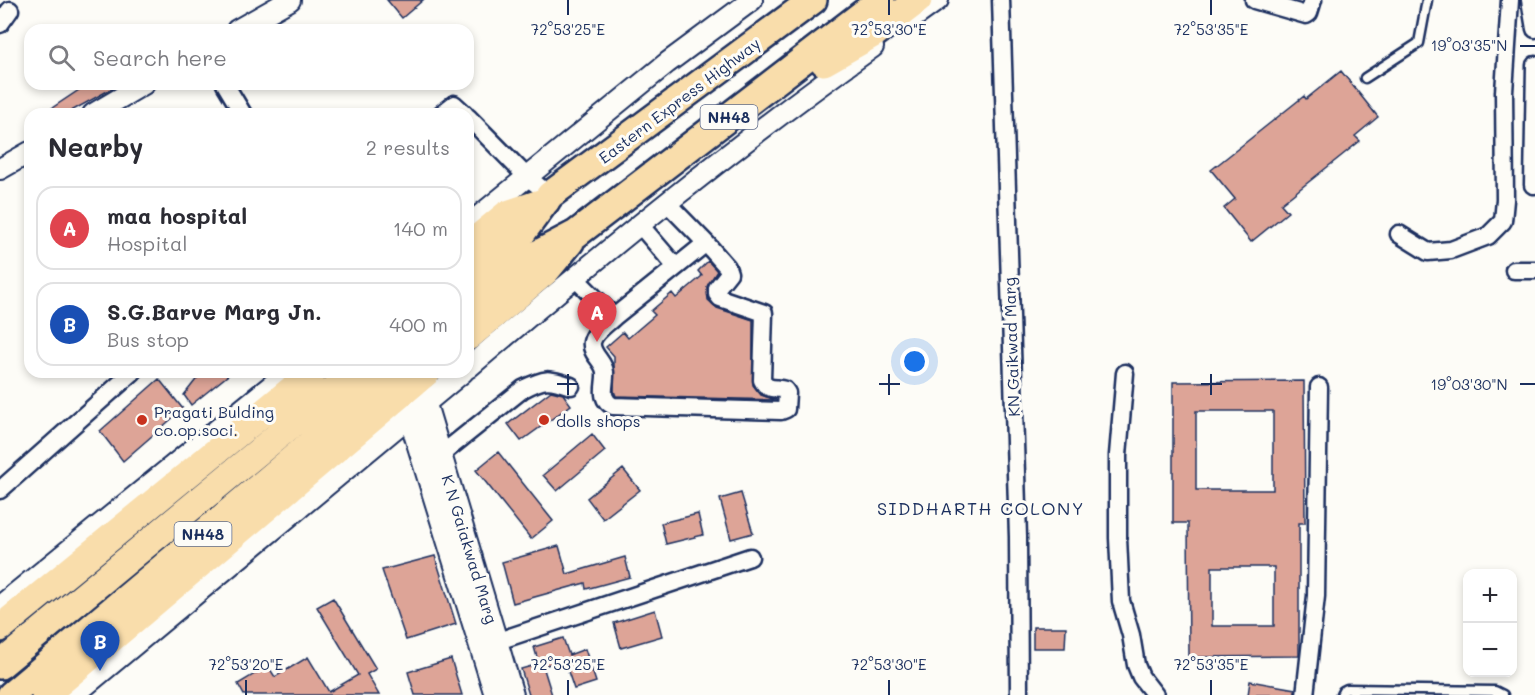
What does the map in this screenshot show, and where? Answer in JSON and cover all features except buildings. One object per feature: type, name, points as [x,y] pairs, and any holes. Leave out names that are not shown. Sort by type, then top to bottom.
[{"type":"highway","name":"Eastern Express Highway","points":[[548,198],[813,0]]},
{"type":"highway","name":"NH48","points":[[474,276],[528,246],[576,234],[881,0]]},
{"type":"highway","points":[[781,77],[820,64],[875,33],[918,0]]},
{"type":"highway","points":[[474,241],[507,214],[548,198]]},
{"type":"highway","name":"NH48","points":[[474,305],[528,246],[548,198]]},
{"type":"highway","points":[[474,333],[546,271],[576,234]]},
{"type":"highway","points":[[0,628],[307,378]]},
{"type":"highway","name":"NH48","points":[[0,665],[348,378]]},
{"type":"highway","name":"NH48","points":[[11,695],[389,378]]},
{"type":"highway","points":[[45,695],[420,378]]},
{"type":"street","points":[[248,24],[290,0]]},
{"type":"street","points":[[474,220],[667,63],[752,0]]},
{"type":"street","points":[[474,363],[574,277],[754,133],[938,0]]},
{"type":"street","name":"KN Gaikwad Marg","points":[[1001,0],[1018,537],[1019,695]]},
{"type":"street","points":[[1254,0],[1305,15],[1309,14],[1313,0]]},
{"type":"street","points":[[1399,234],[1428,252],[1450,250],[1488,236],[1503,221],[1504,92],[1510,0]]},
{"type":"street","points":[[1530,0],[1535,29]]},
{"type":"street","points":[[0,24],[10,10]]},
{"type":"street","points":[[1504,185],[1534,185],[1535,65]]},
{"type":"street","points":[[103,108],[134,90]]},
{"type":"street","points":[[229,90],[239,108]]},
{"type":"street","points":[[474,122],[548,198]]},
{"type":"street","points":[[0,170],[24,156]]},
{"type":"street","points":[[667,202],[706,243],[727,267],[729,273],[717,288],[717,294],[764,313],[762,380],[764,386],[785,390],[787,393],[786,409],[781,411],[613,406],[607,403],[603,394],[605,372],[592,350],[595,335],[706,243]]},
{"type":"street","points":[[640,225],[676,267]]},
{"type":"street","points":[[1514,270],[1535,270]]},
{"type":"street","points":[[574,277],[614,317]]},
{"type":"street","points":[[1125,373],[1118,455],[1121,601],[1131,635],[1136,665],[1141,677],[1155,695]]},
{"type":"street","points":[[0,490],[126,378]]},
{"type":"street","points":[[0,606],[281,378]]},
{"type":"street","points":[[74,695],[456,378]]},
{"type":"street","points":[[425,467],[529,386],[550,379],[571,386]]},
{"type":"street","points":[[1305,695],[1316,596],[1319,387]]},
{"type":"street","name":"K N Gaiakwad Marg","points":[[426,404],[441,454],[468,574],[489,644],[513,695]]},
{"type":"street","name":"K N Gaiakwad Marg","points":[[410,417],[425,467],[468,574]]},
{"type":"street","points":[[489,644],[750,557]]},
{"type":"street","name":"K N Gaiakwad Marg","points":[[489,644],[495,695]]},
{"type":"lane","points":[[1365,78],[1419,43],[1427,0]]},
{"type":"lane","points":[[1341,695],[1347,689],[1495,691],[1503,695]]},
{"type":"place","name":"maa hospital","points":[[597,342]]},
{"type":"place","name":"Pragati Bulding co.op.soci.","points":[[142,420]]},
{"type":"place","name":"dolls shops","points":[[544,420]]},
{"type":"place","name":"S.G.Barve Marg Jn.","points":[[100,671]]},
{"type":"district","name":"SIDDHARTH COLONY","points":[[981,508]]}]
